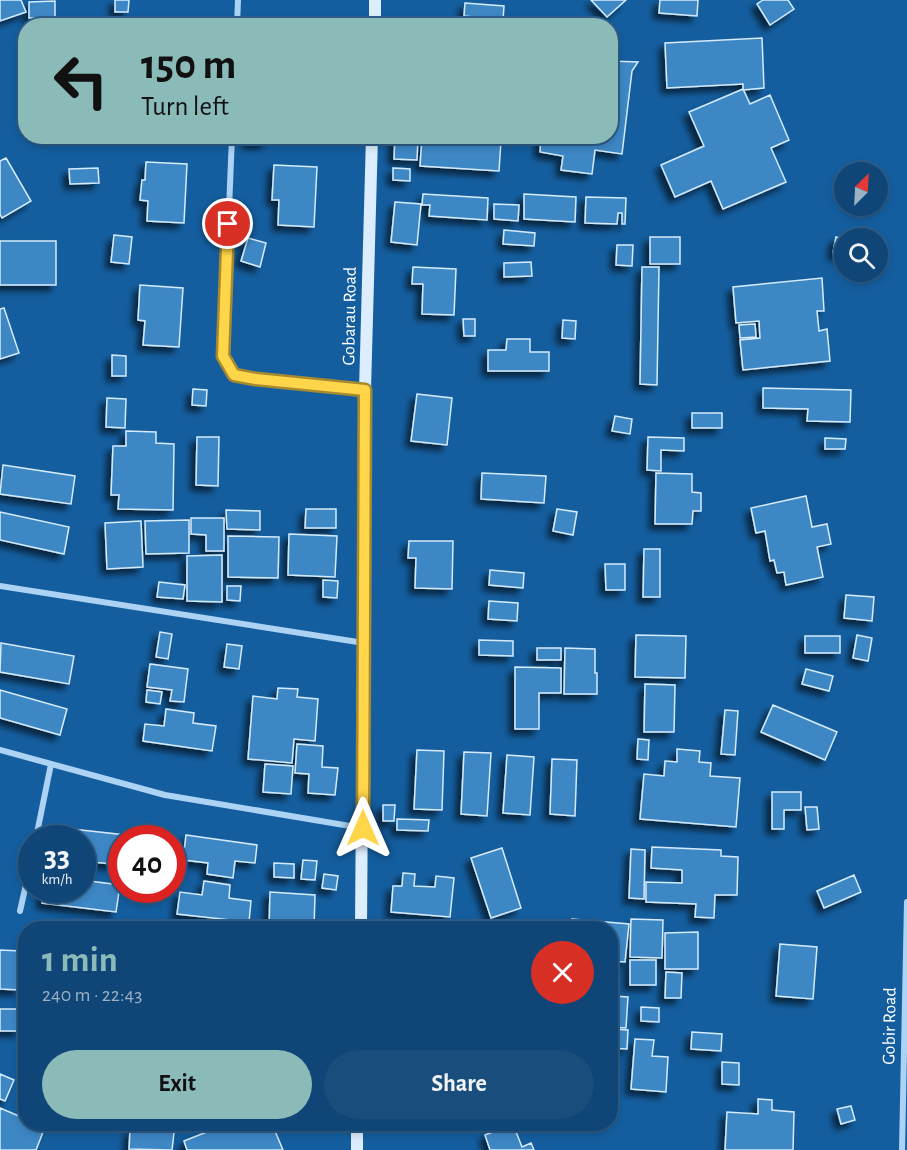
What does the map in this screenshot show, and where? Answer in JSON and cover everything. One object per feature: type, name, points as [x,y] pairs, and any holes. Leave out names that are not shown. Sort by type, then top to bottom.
[{"type":"street","points":[[237,18],[238,0]]},
{"type":"street","points":[[375,0],[375,18]]},
{"type":"street","points":[[232,144],[223,356],[234,375],[365,390]]},
{"type":"street","name":"Gobarau Road","points":[[361,921],[365,390],[372,144]]},
{"type":"street","points":[[0,586],[364,643]]},
{"type":"street","points":[[0,750],[165,795],[363,828]]},
{"type":"street","points":[[39,825],[51,764]]},
{"type":"street","name":"Gobir Road","points":[[902,1150],[907,902]]},
{"type":"street","points":[[20,911],[22,903]]},
{"type":"street","points":[[357,1131],[357,1150]]},
{"type":"building","points":[[0,0],[21,0],[26,12],[0,21]]},
{"type":"building","points":[[115,0],[129,0],[128,12],[115,12]]},
{"type":"building","points":[[591,0],[626,0],[607,17]]},
{"type":"building","points":[[660,0],[698,0],[697,16],[659,13]]},
{"type":"building","points":[[763,0],[788,0],[794,9],[770,25],[757,4]]},
{"type":"building","points":[[55,1],[55,18],[29,18],[29,2]]},
{"type":"building","points":[[465,3],[504,6],[503,18],[464,16]]},
{"type":"building","points":[[762,38],[764,88],[743,90],[743,84],[667,88],[665,43]]},
{"type":"building","points":[[618,61],[638,62],[632,71],[622,154],[595,150],[592,174],[561,170],[563,156],[540,152],[540,144],[618,144]]},
{"type":"building","points":[[743,89],[750,104],[770,95],[789,140],[771,148],[786,182],[723,209],[711,181],[675,197],[661,165],[704,146],[689,112]]},
{"type":"building","points":[[395,144],[418,144],[417,160],[394,159]]},
{"type":"building","points":[[422,144],[501,144],[499,171],[420,166]]},
{"type":"building","points":[[6,158],[31,201],[2,218],[0,214],[0,161]]},
{"type":"building","points":[[146,162],[187,164],[184,223],[147,221],[148,201],[140,200],[142,180],[145,180]]},
{"type":"building","points":[[274,165],[317,167],[314,227],[278,225],[279,200],[272,200]]},
{"type":"building","points":[[98,168],[99,183],[70,184],[69,169]]},
{"type":"building","points":[[393,168],[410,169],[410,181],[393,180]]},
{"type":"building","points":[[423,194],[488,198],[487,220],[429,216],[430,205],[422,205]]},
{"type":"building","points":[[524,194],[576,197],[575,222],[524,219]]},
{"type":"building","points":[[586,197],[626,198],[625,224],[622,224],[622,213],[618,213],[617,224],[585,223]]},
{"type":"building","points":[[395,202],[421,204],[417,245],[391,242]]},
{"type":"building","points":[[494,204],[519,205],[518,221],[494,219]]},
{"type":"building","points":[[504,230],[535,233],[534,246],[503,244]]},
{"type":"building","points":[[114,235],[132,237],[129,264],[111,262]]},
{"type":"building","points":[[650,237],[680,237],[680,264],[650,264]]},
{"type":"building","points":[[248,238],[266,243],[260,267],[241,261]]},
{"type":"building","points":[[0,241],[56,241],[56,285],[0,285]]},
{"type":"building","points":[[617,245],[633,245],[632,266],[616,265]]},
{"type":"building","points":[[531,262],[532,276],[504,277],[504,263]]},
{"type":"building","points":[[413,267],[456,269],[454,315],[422,314],[423,284],[412,284]]},
{"type":"building","points":[[642,267],[659,267],[657,385],[640,384]]},
{"type":"building","points":[[822,278],[824,311],[817,311],[819,331],[827,329],[830,361],[743,370],[740,340],[760,338],[759,321],[736,323],[733,287]]},
{"type":"building","points":[[140,285],[183,288],[179,347],[143,345],[145,321],[138,320]]},
{"type":"building","points":[[4,308],[19,353],[0,359],[0,309]]},
{"type":"building","points":[[463,319],[475,319],[475,336],[464,336]]},
{"type":"building","points":[[563,320],[576,321],[575,339],[562,338]]},
{"type":"building","points":[[755,324],[756,337],[740,338],[739,325]]},
{"type":"building","points":[[507,339],[530,339],[530,352],[549,352],[549,371],[488,371],[488,350],[506,350]]},
{"type":"building","points":[[112,355],[126,356],[126,376],[112,376]]},
{"type":"building","points":[[763,388],[851,390],[850,422],[807,421],[808,409],[763,408]]},
{"type":"building","points":[[193,389],[207,390],[206,406],[192,405]]},
{"type":"building","points":[[417,394],[452,398],[447,445],[411,441]]},
{"type":"building","points":[[107,398],[126,399],[125,428],[106,427]]},
{"type":"building","points":[[692,413],[722,413],[722,428],[692,428]]},
{"type":"building","points":[[615,416],[632,419],[630,434],[612,431]]},
{"type":"building","points":[[126,431],[156,432],[156,443],[174,444],[173,510],[118,509],[119,495],[111,495],[113,446],[126,446]]},
{"type":"building","points":[[197,437],[219,437],[218,486],[196,485]]},
{"type":"building","points":[[648,437],[684,438],[684,451],[661,450],[661,471],[647,470]]},
{"type":"building","points":[[825,438],[846,439],[845,449],[825,449]]},
{"type":"building","points":[[3,465],[75,476],[71,504],[0,494]]},
{"type":"building","points":[[482,473],[546,476],[544,503],[481,499]]},
{"type":"building","points":[[656,473],[692,474],[692,492],[701,493],[701,511],[693,511],[692,524],[655,524]]},
{"type":"building","points":[[806,496],[812,527],[827,524],[831,544],[817,547],[823,577],[786,585],[784,572],[777,573],[774,560],[770,561],[765,531],[756,533],[751,508]]},
{"type":"building","points":[[306,509],[336,509],[336,528],[305,528]]},
{"type":"building","points":[[557,509],[577,512],[573,535],[553,531]]},
{"type":"building","points":[[226,510],[260,511],[260,530],[227,529]]},
{"type":"building","points":[[0,512],[69,527],[64,554],[0,540]]},
{"type":"building","points":[[191,518],[224,518],[224,551],[206,551],[206,535],[191,534]]},
{"type":"building","points":[[189,520],[189,553],[146,554],[145,521]]},
{"type":"building","points":[[141,521],[143,567],[107,569],[105,523]]},
{"type":"building","points":[[289,534],[337,536],[335,577],[288,575]]},
{"type":"building","points":[[228,536],[279,537],[278,578],[228,577]]},
{"type":"building","points":[[409,541],[453,541],[452,589],[415,588],[416,558],[408,558]]},
{"type":"building","points":[[644,549],[660,549],[660,597],[643,597]]},
{"type":"building","points":[[222,555],[222,602],[187,601],[187,556]]},
{"type":"building","points":[[605,564],[625,564],[625,590],[606,590]]},
{"type":"building","points":[[490,570],[524,573],[523,588],[489,585]]},
{"type":"building","points":[[323,580],[338,581],[337,598],[323,597]]},
{"type":"building","points":[[159,582],[185,585],[183,599],[157,597]]},
{"type":"building","points":[[227,586],[241,586],[240,601],[227,600]]},
{"type":"building","points":[[846,595],[874,597],[872,621],[844,618]]},
{"type":"building","points":[[489,601],[518,603],[517,621],[488,619]]},
{"type":"building","points":[[160,632],[172,634],[168,659],[156,657]]},
{"type":"building","points":[[636,635],[686,636],[685,678],[635,677]]},
{"type":"building","points":[[857,635],[872,638],[868,661],[853,658]]},
{"type":"building","points":[[805,636],[840,636],[840,653],[805,653]]},
{"type":"building","points":[[479,640],[513,641],[513,656],[479,655]]},
{"type":"building","points":[[1,643],[74,656],[69,684],[0,672]]},
{"type":"building","points":[[227,644],[242,646],[239,669],[224,667]]},
{"type":"building","points":[[537,648],[561,648],[561,660],[537,660]]},
{"type":"building","points":[[565,648],[595,649],[597,694],[564,694]]},
{"type":"building","points":[[150,664],[188,669],[184,702],[170,701],[172,690],[147,687]]},
{"type":"building","points":[[515,667],[561,668],[561,693],[539,693],[539,729],[515,729]]},
{"type":"building","points":[[806,669],[833,676],[829,691],[802,684]]},
{"type":"building","points":[[645,684],[675,685],[674,732],[644,732]]},
{"type":"building","points":[[278,688],[298,689],[297,697],[318,699],[315,741],[294,739],[292,763],[248,759],[253,696],[277,699]]},
{"type":"building","points":[[0,690],[67,709],[60,735],[0,718]]},
{"type":"building","points":[[147,690],[162,692],[160,704],[146,702]]},
{"type":"building","points":[[773,705],[837,732],[825,760],[761,732]]},
{"type":"building","points":[[166,709],[194,713],[193,723],[216,726],[212,751],[143,741],[145,724],[164,726]]},
{"type":"building","points":[[725,710],[738,711],[735,755],[721,754]]},
{"type":"building","points":[[638,739],[649,740],[648,760],[637,759]]},
{"type":"building","points":[[297,744],[323,746],[322,767],[338,768],[335,795],[308,793],[309,774],[295,773]]},
{"type":"building","points":[[677,749],[700,751],[699,762],[711,763],[710,776],[740,778],[736,827],[640,819],[644,774],[664,776],[665,761],[677,762]]},
{"type":"building","points":[[417,750],[444,751],[442,810],[414,809]]},
{"type":"building","points":[[464,752],[491,753],[487,816],[461,814]]},
{"type":"building","points":[[507,755],[534,757],[530,815],[503,813]]},
{"type":"building","points":[[552,759],[577,760],[575,816],[550,814]]},
{"type":"building","points":[[265,764],[293,766],[291,794],[263,792]]},
{"type":"building","points":[[772,792],[801,792],[801,810],[784,810],[784,829],[772,829]]},
{"type":"building","points":[[383,805],[395,805],[394,821],[383,821]]},
{"type":"building","points":[[805,807],[817,807],[819,829],[807,830]]},
{"type":"building","points":[[397,819],[429,820],[428,831],[397,830]]},
{"type":"building","points":[[96,832],[108,833],[108,864],[96,862]]},
{"type":"building","points":[[186,835],[257,845],[255,863],[235,861],[233,878],[207,874],[208,863],[186,860]]},
{"type":"building","points":[[652,847],[721,850],[721,856],[738,857],[737,895],[715,895],[714,918],[695,917],[696,904],[646,902],[646,882],[682,883],[682,870],[651,868]]},
{"type":"building","points":[[502,848],[521,908],[491,918],[471,858]]},
{"type":"building","points":[[631,849],[645,850],[644,899],[629,898]]},
{"type":"building","points":[[303,860],[317,861],[315,880],[301,879]]},
{"type":"building","points":[[274,863],[294,864],[294,878],[274,877]]},
{"type":"building","points":[[403,873],[415,874],[414,886],[435,887],[436,876],[454,878],[450,917],[391,912],[393,886],[402,886]]},
{"type":"building","points":[[324,874],[338,876],[336,890],[322,888]]},
{"type":"building","points":[[854,875],[861,892],[824,908],[817,891]]},
{"type":"building","points":[[204,881],[230,885],[229,898],[251,901],[249,921],[177,914],[178,903],[186,903],[186,893],[202,895]]},
{"type":"building","points":[[96,882],[108,883],[108,903],[117,903],[116,912],[42,903],[96,903]]},
{"type":"building","points":[[270,892],[315,895],[314,921],[269,921]]},
{"type":"building","points":[[572,919],[595,921],[572,921]]},
{"type":"building","points":[[631,919],[663,920],[662,958],[630,957]]},
{"type":"building","points":[[618,923],[629,924],[625,962],[618,962]]},
{"type":"building","points":[[698,932],[698,969],[665,969],[665,933]]},
{"type":"building","points":[[780,944],[817,947],[813,999],[776,996]]},
{"type":"building","points":[[0,950],[18,951],[18,990],[0,989]]},
{"type":"building","points":[[630,960],[656,960],[656,985],[630,985]]},
{"type":"building","points":[[666,972],[682,973],[681,998],[665,998]]},
{"type":"building","points":[[618,996],[628,997],[626,1028],[618,1028]]},
{"type":"building","points":[[641,1007],[659,1008],[659,1022],[641,1021]]},
{"type":"building","points":[[0,1009],[18,1009],[18,1031],[0,1031]]},
{"type":"building","points":[[618,1029],[628,1030],[627,1049],[618,1048]]},
{"type":"building","points":[[692,1032],[722,1034],[721,1051],[691,1049]]},
{"type":"building","points":[[635,1039],[654,1040],[652,1056],[668,1057],[666,1092],[631,1089]]},
{"type":"building","points":[[722,1062],[739,1063],[739,1085],[722,1084]]},
{"type":"building","points":[[0,1074],[14,1080],[5,1101],[0,1099]]},
{"type":"building","points":[[758,1099],[772,1100],[772,1110],[794,1112],[793,1150],[725,1150],[727,1112],[758,1114]]},
{"type":"building","points":[[851,1106],[855,1120],[841,1124],[837,1109]]},
{"type":"building","points":[[0,1108],[18,1116],[18,1131],[43,1131],[36,1150],[0,1150]]},
{"type":"building","points":[[130,1131],[174,1131],[172,1150],[129,1149]]},
{"type":"building","points":[[209,1131],[275,1131],[283,1150],[187,1150],[184,1141]]},
{"type":"building","points":[[495,1131],[516,1131],[522,1147],[531,1143],[534,1150],[490,1150],[485,1135]]},
{"type":"route","points":[[228,224],[223,356],[234,375],[365,390],[363,828]]}]
